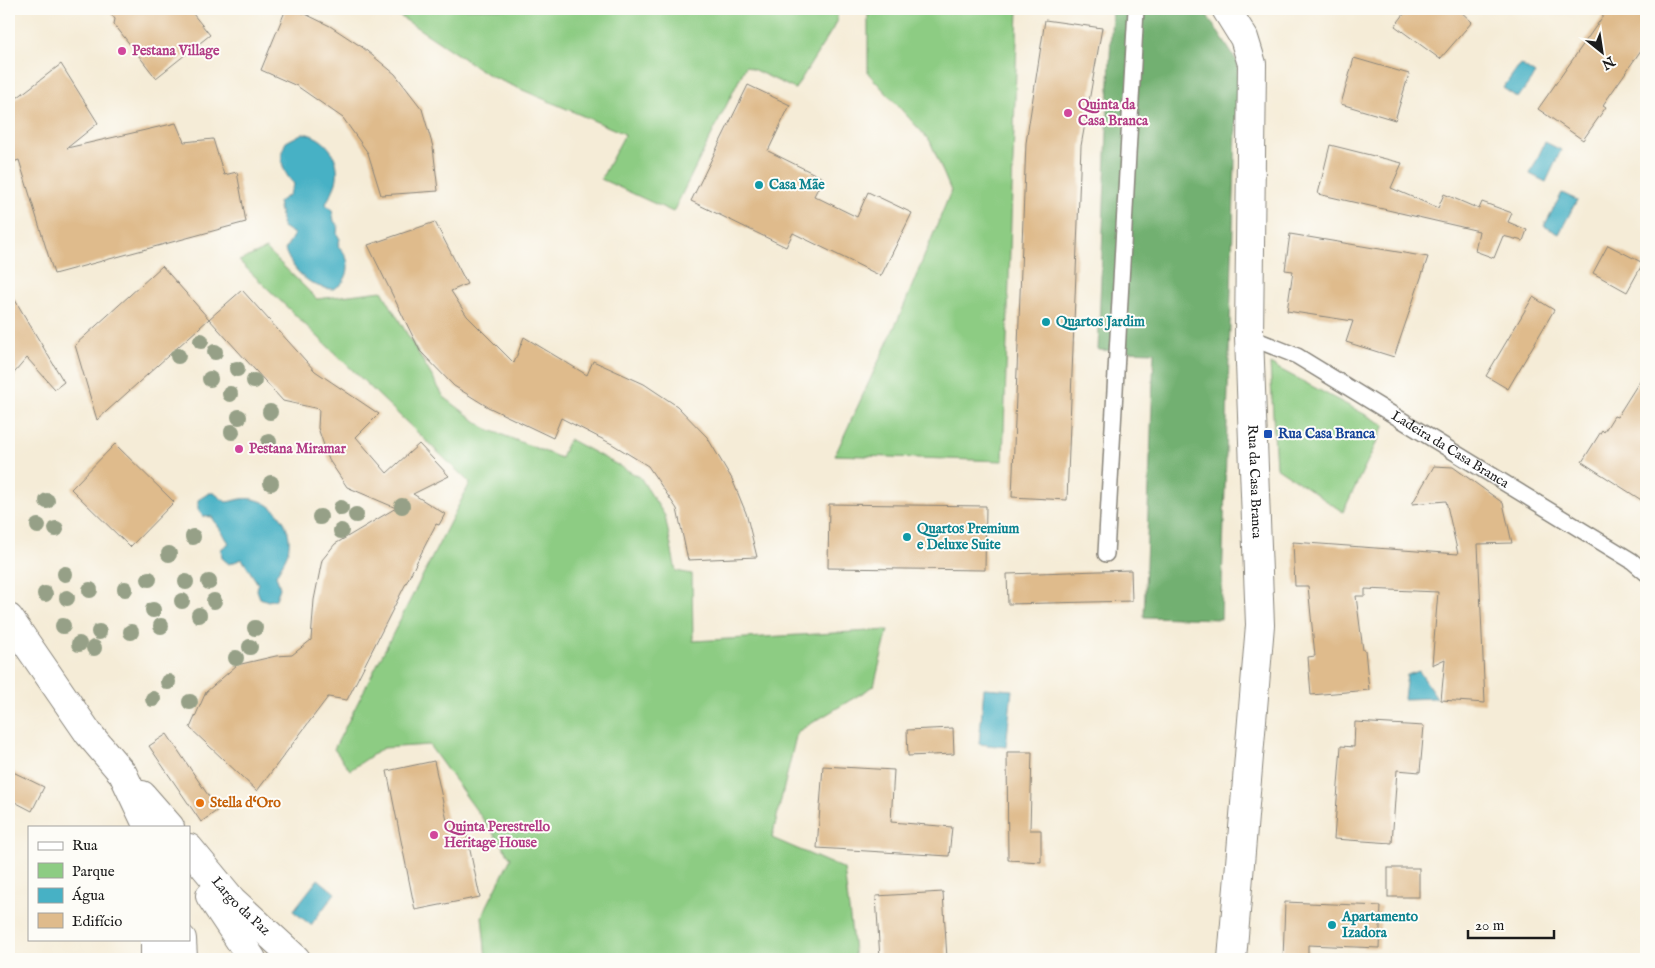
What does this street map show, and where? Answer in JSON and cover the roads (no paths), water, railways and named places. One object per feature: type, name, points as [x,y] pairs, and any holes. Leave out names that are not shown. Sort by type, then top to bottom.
[{"type":"street","name":"Rua da Casa Branca","points":[[1226,9],[1244,38],[1252,64],[1249,338],[1260,625],[1232,959]]},
{"type":"street","points":[[9,618],[89,734],[169,826]]},
{"type":"street","points":[[89,734],[134,826]]},
{"type":"street","points":[[123,774],[148,826]]},
{"type":"street","points":[[123,774],[159,826]]},
{"type":"street","name":"Largo da Paz","points":[[190,849],[232,900],[296,959]]},
{"type":"street","name":"Largo da Paz","points":[[190,869],[223,913],[252,959]]},
{"type":"street","points":[[155,940],[156,959]]},
{"type":"street","points":[[182,940],[183,959]]},
{"type":"lane","points":[[1106,554],[1136,9]]},
{"type":"lane","name":"Ladeira da Casa Branca","points":[[1249,338],[1297,356],[1632,560],[1646,573]]},
{"type":"water","points":[[1520,64],[1535,74],[1518,98],[1503,88]]},
{"type":"water","points":[[303,133],[312,135],[326,144],[335,158],[337,166],[336,183],[326,204],[332,210],[334,221],[338,226],[337,234],[340,239],[338,246],[346,257],[348,269],[343,281],[333,289],[317,286],[303,277],[292,265],[285,250],[294,234],[283,227],[278,202],[289,195],[294,184],[282,164],[282,153],[286,142]]},
{"type":"water","points":[[1545,142],[1561,150],[1546,182],[1530,174]]},
{"type":"water","points":[[1562,193],[1577,200],[1559,234],[1544,226]]},
{"type":"water","points":[[209,493],[214,493],[226,502],[245,498],[261,501],[276,511],[286,525],[289,542],[288,551],[276,575],[280,588],[276,599],[268,601],[260,598],[257,590],[258,584],[242,559],[229,564],[222,558],[221,549],[229,543],[212,517],[203,516],[198,510],[198,500]]},
{"type":"water","points":[[1419,671],[1437,698],[1404,699],[1407,675]]},
{"type":"water","points":[[984,688],[1012,690],[1006,747],[979,744]]},
{"type":"water","points":[[318,879],[335,893],[311,925],[293,911]]},
{"type":"place","name":"Pestana Village","points":[[122,51]]},
{"type":"place","name":"Quinta da Casa Branca","points":[[1068,113]]},
{"type":"place","name":"Casa Mãe","points":[[759,185]]},
{"type":"place","name":"Quartos Jardim","points":[[1046,322]]},
{"type":"place","name":"Rua Casa Branca","points":[[1268,434]]},
{"type":"place","name":"Pestana Miramar","points":[[239,449]]},
{"type":"place","name":"Quartos Premium e Deluxe Suite","points":[[907,537]]},
{"type":"place","name":"Stella d‘Oro","points":[[200,803]]},
{"type":"place","name":"Quinta Perestrello Heritage House","points":[[434,835]]},
{"type":"place","name":"Apartamento Izadora","points":[[1332,925]]}]
